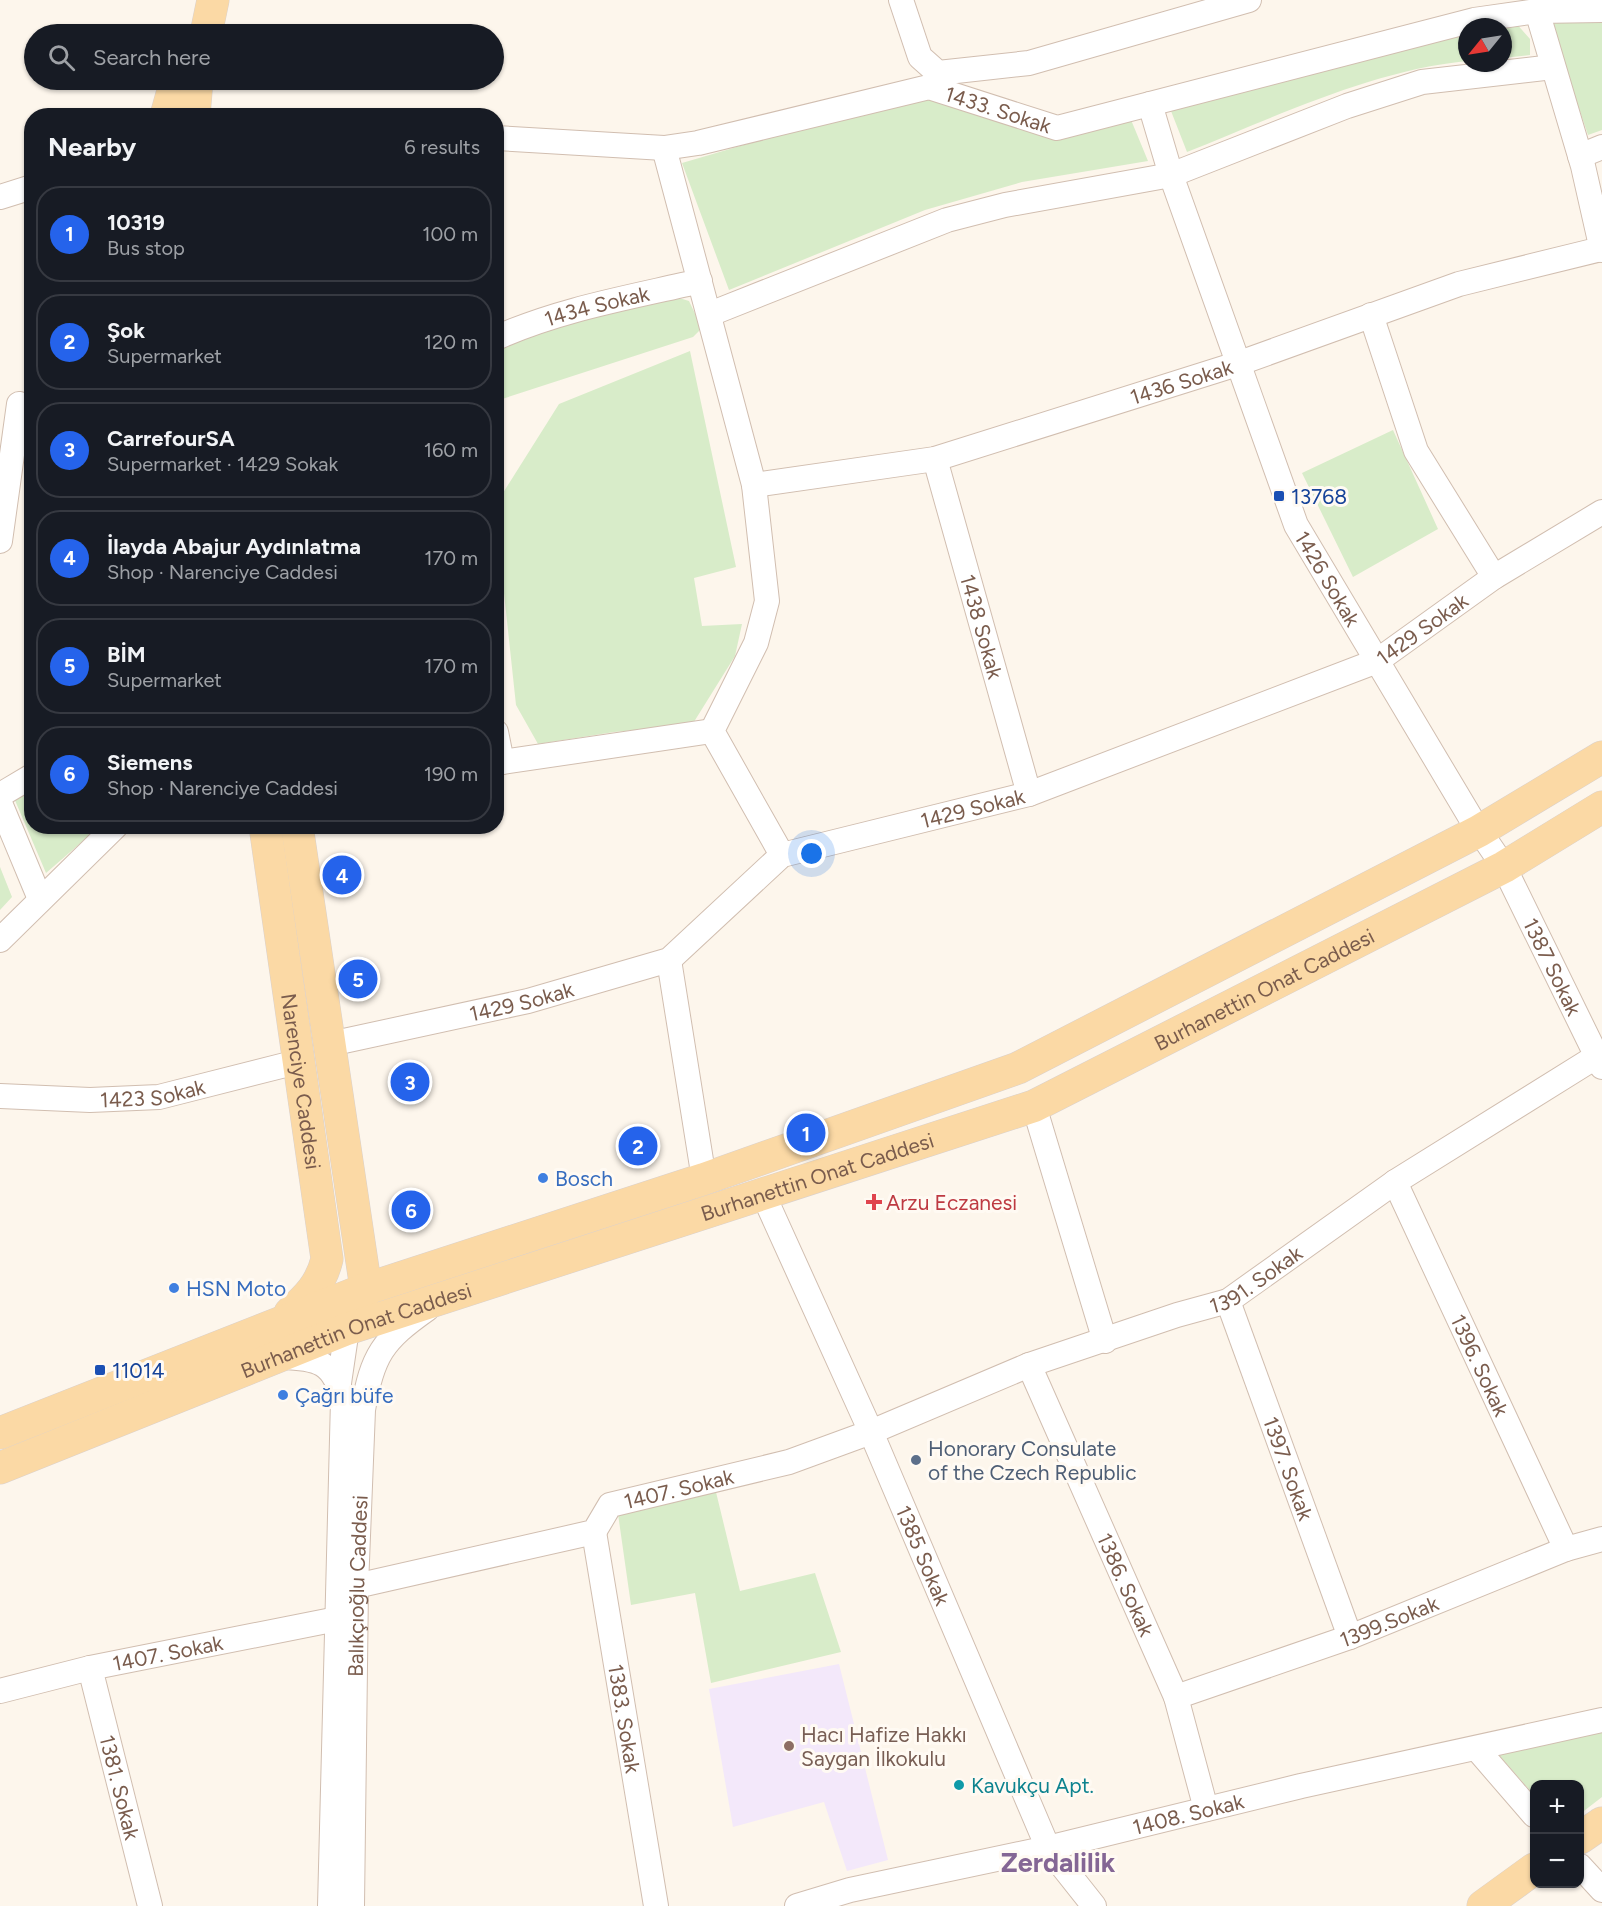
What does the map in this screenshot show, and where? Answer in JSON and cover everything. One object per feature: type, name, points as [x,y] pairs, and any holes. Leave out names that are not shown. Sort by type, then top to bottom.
[{"type":"main road","points":[[187,24],[192,0]]},
{"type":"main road","points":[[208,24],[213,0]]},
{"type":"main road","points":[[168,108],[173,90]]},
{"type":"main road","points":[[195,108],[196,90]]},
{"type":"main road","name":"Burhanettin Onat Caddesi","points":[[0,1433],[282,1319],[366,1289],[704,1179],[1018,1068],[1479,831],[1602,757]]},
{"type":"main road","name":"Burhanettin Onat Caddesi","points":[[0,1468],[274,1356],[347,1329],[764,1196],[1034,1106],[1504,867],[1602,807]]},
{"type":"main road","name":"Narenciye Caddesi","points":[[266,834],[301,1061],[327,1259],[320,1281],[309,1296],[282,1319]]},
{"type":"main road","name":"Narenciye Caddesi","points":[[298,834],[366,1289]]},
{"type":"main road","points":[[347,1329],[366,1289]]},
{"type":"main road","points":[[1584,1835],[1602,1823]]},
{"type":"main road","points":[[1483,1906],[1530,1872]]},
{"type":"street","points":[[901,0],[920,57],[938,73],[1029,63],[1249,0]]},
{"type":"street","name":"1433. Sokak","points":[[504,138],[664,148],[698,143],[929,87],[1056,128],[1474,20],[1537,11],[1602,10]]},
{"type":"street","points":[[1537,11],[1580,156],[1602,250]]},
{"type":"street","points":[[710,314],[947,220],[1005,205],[1171,175],[1347,106],[1422,82],[1553,67]]},
{"type":"street","name":"1426 Sokak","points":[[1150,104],[1171,175],[1296,525],[1479,831]]},
{"type":"street","points":[[1580,156],[1602,147]]},
{"type":"street","points":[[664,148],[754,485],[768,602],[756,643],[712,731]]},
{"type":"street","points":[[0,198],[24,190]]},
{"type":"street","name":"1436 Sokak","points":[[754,485],[935,459],[1237,364],[1459,284],[1602,250]]},
{"type":"street","name":"1434 Sokak","points":[[504,334],[525,325],[564,314],[700,281]]},
{"type":"street","points":[[1371,315],[1416,451],[1494,577]]},
{"type":"street","points":[[0,541],[17,404]]},
{"type":"street","name":"1438 Sokak","points":[[935,459],[1029,794]]},
{"type":"street","name":"1429 Sokak","points":[[330,1044],[528,1001],[669,960],[782,855],[1029,794],[1377,661],[1494,577],[1602,512]]},
{"type":"street","points":[[504,761],[712,731]]},
{"type":"street","points":[[712,731],[782,855]]},
{"type":"street","points":[[0,795],[24,781]]},
{"type":"street","points":[[0,804],[40,898]]},
{"type":"street","name":"1387 Sokak","points":[[1479,831],[1504,867],[1601,1059]]},
{"type":"street","points":[[0,940],[40,898],[108,834]]},
{"type":"street","points":[[669,960],[704,1179]]},
{"type":"street","name":"1391. Sokak","points":[[872,1432],[1029,1365],[1177,1315],[1228,1301],[1395,1182],[1601,1059]]},
{"type":"street","name":"1423 Sokak","points":[[0,1096],[90,1100],[159,1097],[301,1061]]},
{"type":"street","points":[[1034,1106],[1105,1341]]},
{"type":"street","name":"1396. Sokak","points":[[1395,1182],[1566,1550]]},
{"type":"street","name":"1385 Sokak","points":[[764,1196],[872,1432],[1048,1848],[1094,1906]]},
{"type":"street","name":"Balıkçıoğlu Caddesi","points":[[352,1906],[356,1586],[361,1433],[367,1387],[384,1346],[396,1331],[441,1299]]},
{"type":"street","name":"1397. Sokak","points":[[1228,1301],[1350,1637]]},
{"type":"street","name":"Balıkçıoğlu Caddesi","points":[[330,1906],[344,1434],[343,1400],[339,1383],[347,1329]]},
{"type":"street","points":[[274,1356],[311,1357],[325,1366],[339,1383]]},
{"type":"street","name":"1386. Sokak","points":[[1029,1365],[1176,1697],[1206,1809]]},
{"type":"street","name":"1407. Sokak","points":[[594,1532],[610,1505],[789,1462],[872,1432]]},
{"type":"street","points":[[356,1586],[594,1532]]},
{"type":"street","name":"1383. Sokak","points":[[594,1532],[656,1906]]},
{"type":"street","name":"1399.Sokak","points":[[1176,1697],[1350,1637],[1566,1550],[1602,1539]]},
{"type":"street","name":"1407. Sokak","points":[[0,1690],[90,1668],[337,1619]]},
{"type":"street","name":"1381. Sokak","points":[[90,1668],[150,1906]]},
{"type":"street","name":"1408. Sokak","points":[[797,1906],[855,1898],[1206,1809],[1602,1720]]},
{"type":"street","points":[[1477,1749],[1530,1810]]},
{"type":"street","points":[[1584,1870],[1602,1890]]},
{"type":"shaded area","name":"Hacı Hafize Hakkı Saygan İlkokulu","points":[[839,1664],[888,1860],[847,1871],[824,1802],[733,1827],[709,1689]]},
{"type":"green space","points":[[1602,18],[1602,130],[1588,135],[1559,49],[1553,20]]},
{"type":"green space","points":[[1512,22],[1515,22],[1530,39],[1530,55],[1512,57]]},
{"type":"green space","points":[[1458,29],[1458,62],[1396,74],[1360,85],[1289,110],[1187,152],[1171,111]]},
{"type":"green space","points":[[901,99],[926,99],[982,115],[1041,136],[1129,115],[1148,161],[1022,182],[925,210],[729,290],[682,163]]},
{"type":"green space","points":[[679,298],[689,301],[700,324],[699,331],[693,337],[504,398],[504,344],[512,338],[649,302]]},
{"type":"green space","points":[[690,351],[736,567],[694,578],[702,626],[742,624],[735,656],[692,725],[614,732],[538,744],[516,705],[504,593],[504,491],[559,404]]},
{"type":"green space","points":[[1393,430],[1438,529],[1353,577],[1302,473]]},
{"type":"green space","points":[[24,793],[24,821],[14,798]]},
{"type":"green space","points":[[29,834],[91,834],[46,873]]},
{"type":"green space","points":[[0,867],[12,897],[0,910]]},
{"type":"green space","points":[[715,1488],[740,1591],[815,1573],[841,1652],[711,1683],[695,1593],[631,1605],[618,1514]]},
{"type":"green space","points":[[1602,1728],[1602,1797],[1584,1811],[1584,1780],[1530,1780],[1530,1790],[1498,1754]]},
{"type":"place","name":"13768","points":[[1279,496]]},
{"type":"place","name":"İlayda Abajur Aydınlatma","points":[[342,875]]},
{"type":"place","name":"BİM","points":[[358,979]]},
{"type":"place","name":"CarrefourSA","points":[[410,1082]]},
{"type":"place","name":"10319","points":[[806,1133]]},
{"type":"place","name":"Şok","points":[[638,1146]]},
{"type":"place","name":"Bosch","points":[[543,1178]]},
{"type":"place","name":"Arzu Eczanesi","points":[[874,1202]]},
{"type":"place","name":"Siemens","points":[[411,1210]]},
{"type":"place","name":"HSN Moto","points":[[174,1288]]},
{"type":"place","name":"11014","points":[[100,1370]]},
{"type":"place","name":"Çağrı büfe","points":[[283,1395]]},
{"type":"place","name":"Honorary Consulate of the Czech Republic","points":[[916,1460]]},
{"type":"place","name":"Hacı Hafize Hakkı Saygan İlkokulu","points":[[789,1746]]},
{"type":"place","name":"Kavukçu Apt.","points":[[959,1785]]},
{"type":"district","name":"Zerdalilik","points":[[1058,1862]]}]
